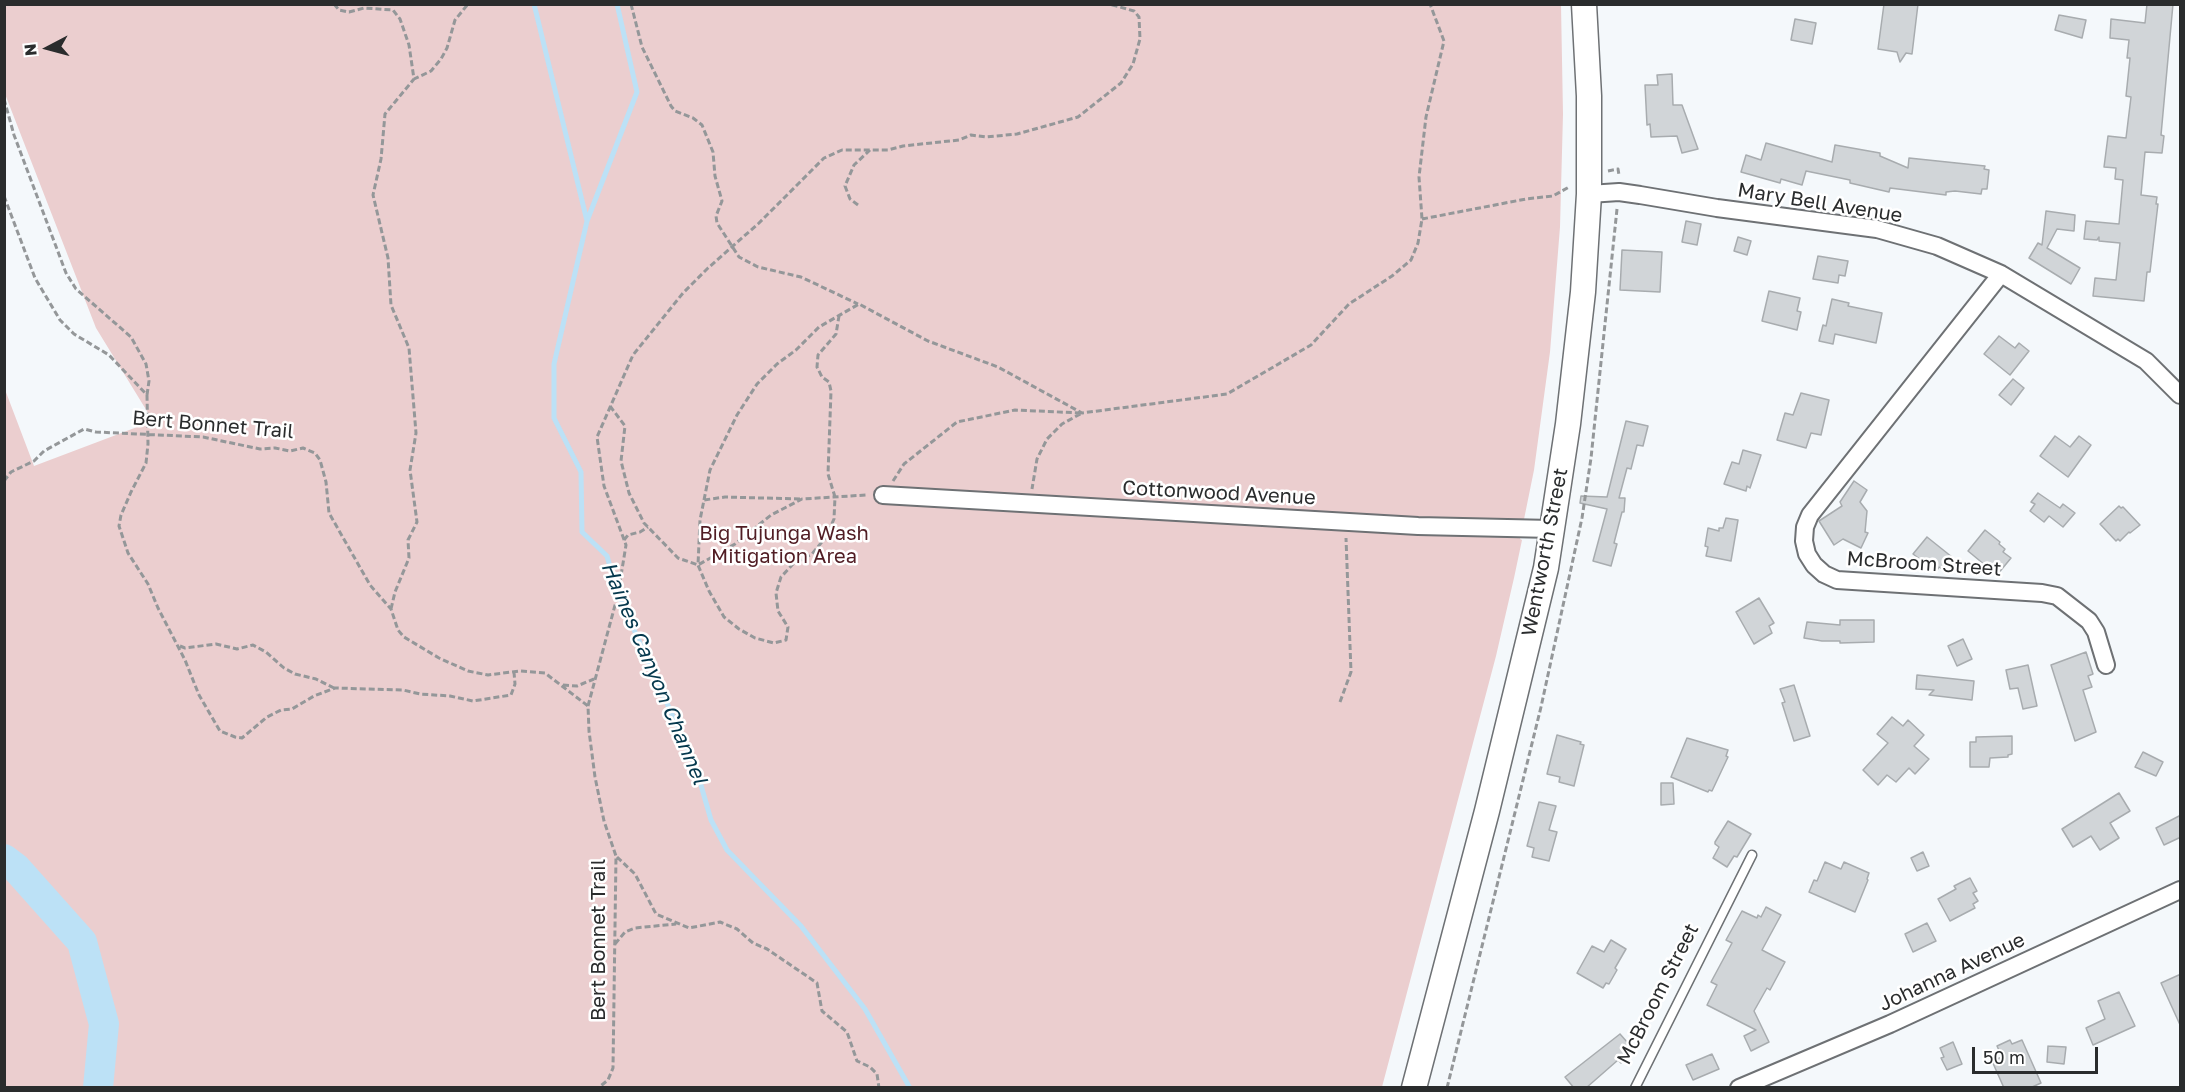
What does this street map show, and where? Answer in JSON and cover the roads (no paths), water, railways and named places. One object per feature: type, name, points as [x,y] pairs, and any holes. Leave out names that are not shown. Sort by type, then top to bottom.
[{"type":"main road","name":"Wentworth Street","points":[[1414,1088],[1487,811],[1546,568],[1552,530],[1583,292],[1590,185],[1584,4]]},
{"type":"street","name":"Mary Bell Avenue","points":[[1590,185],[1619,192],[1877,230],[1937,246],[2001,274],[2146,361],[2181,395]]},
{"type":"street","name":"McBroom Street","points":[[2001,274],[1810,515],[1805,527],[1804,541],[1807,554],[1824,574],[1837,579],[2043,593],[2057,596],[2089,621],[2096,632],[2106,665]]},
{"type":"street","name":"Cottonwood Avenue","points":[[883,495],[1346,522],[1552,530]]},
{"type":"street","name":"Johanna Avenue","points":[[1739,1088],[1890,1024],[2181,890]]},
{"type":"lane","name":"McBroom Street","points":[[1635,1088],[1752,855]]},
{"type":"waterway","points":[[534,4],[587,221]]},
{"type":"waterway","name":"Haines Canyon Channel","points":[[617,4],[637,92],[587,221],[554,364],[554,418],[581,472],[582,532],[607,556],[618,594],[696,768],[711,820],[727,850],[801,926],[865,1009],[910,1088]]},
{"type":"waterway","points":[[4,859],[16,868],[82,942],[104,1024],[98,1088]]},
{"type":"park label","name":"Big Tujunga Wash Mitigation Area","points":[[784,546]]}]
